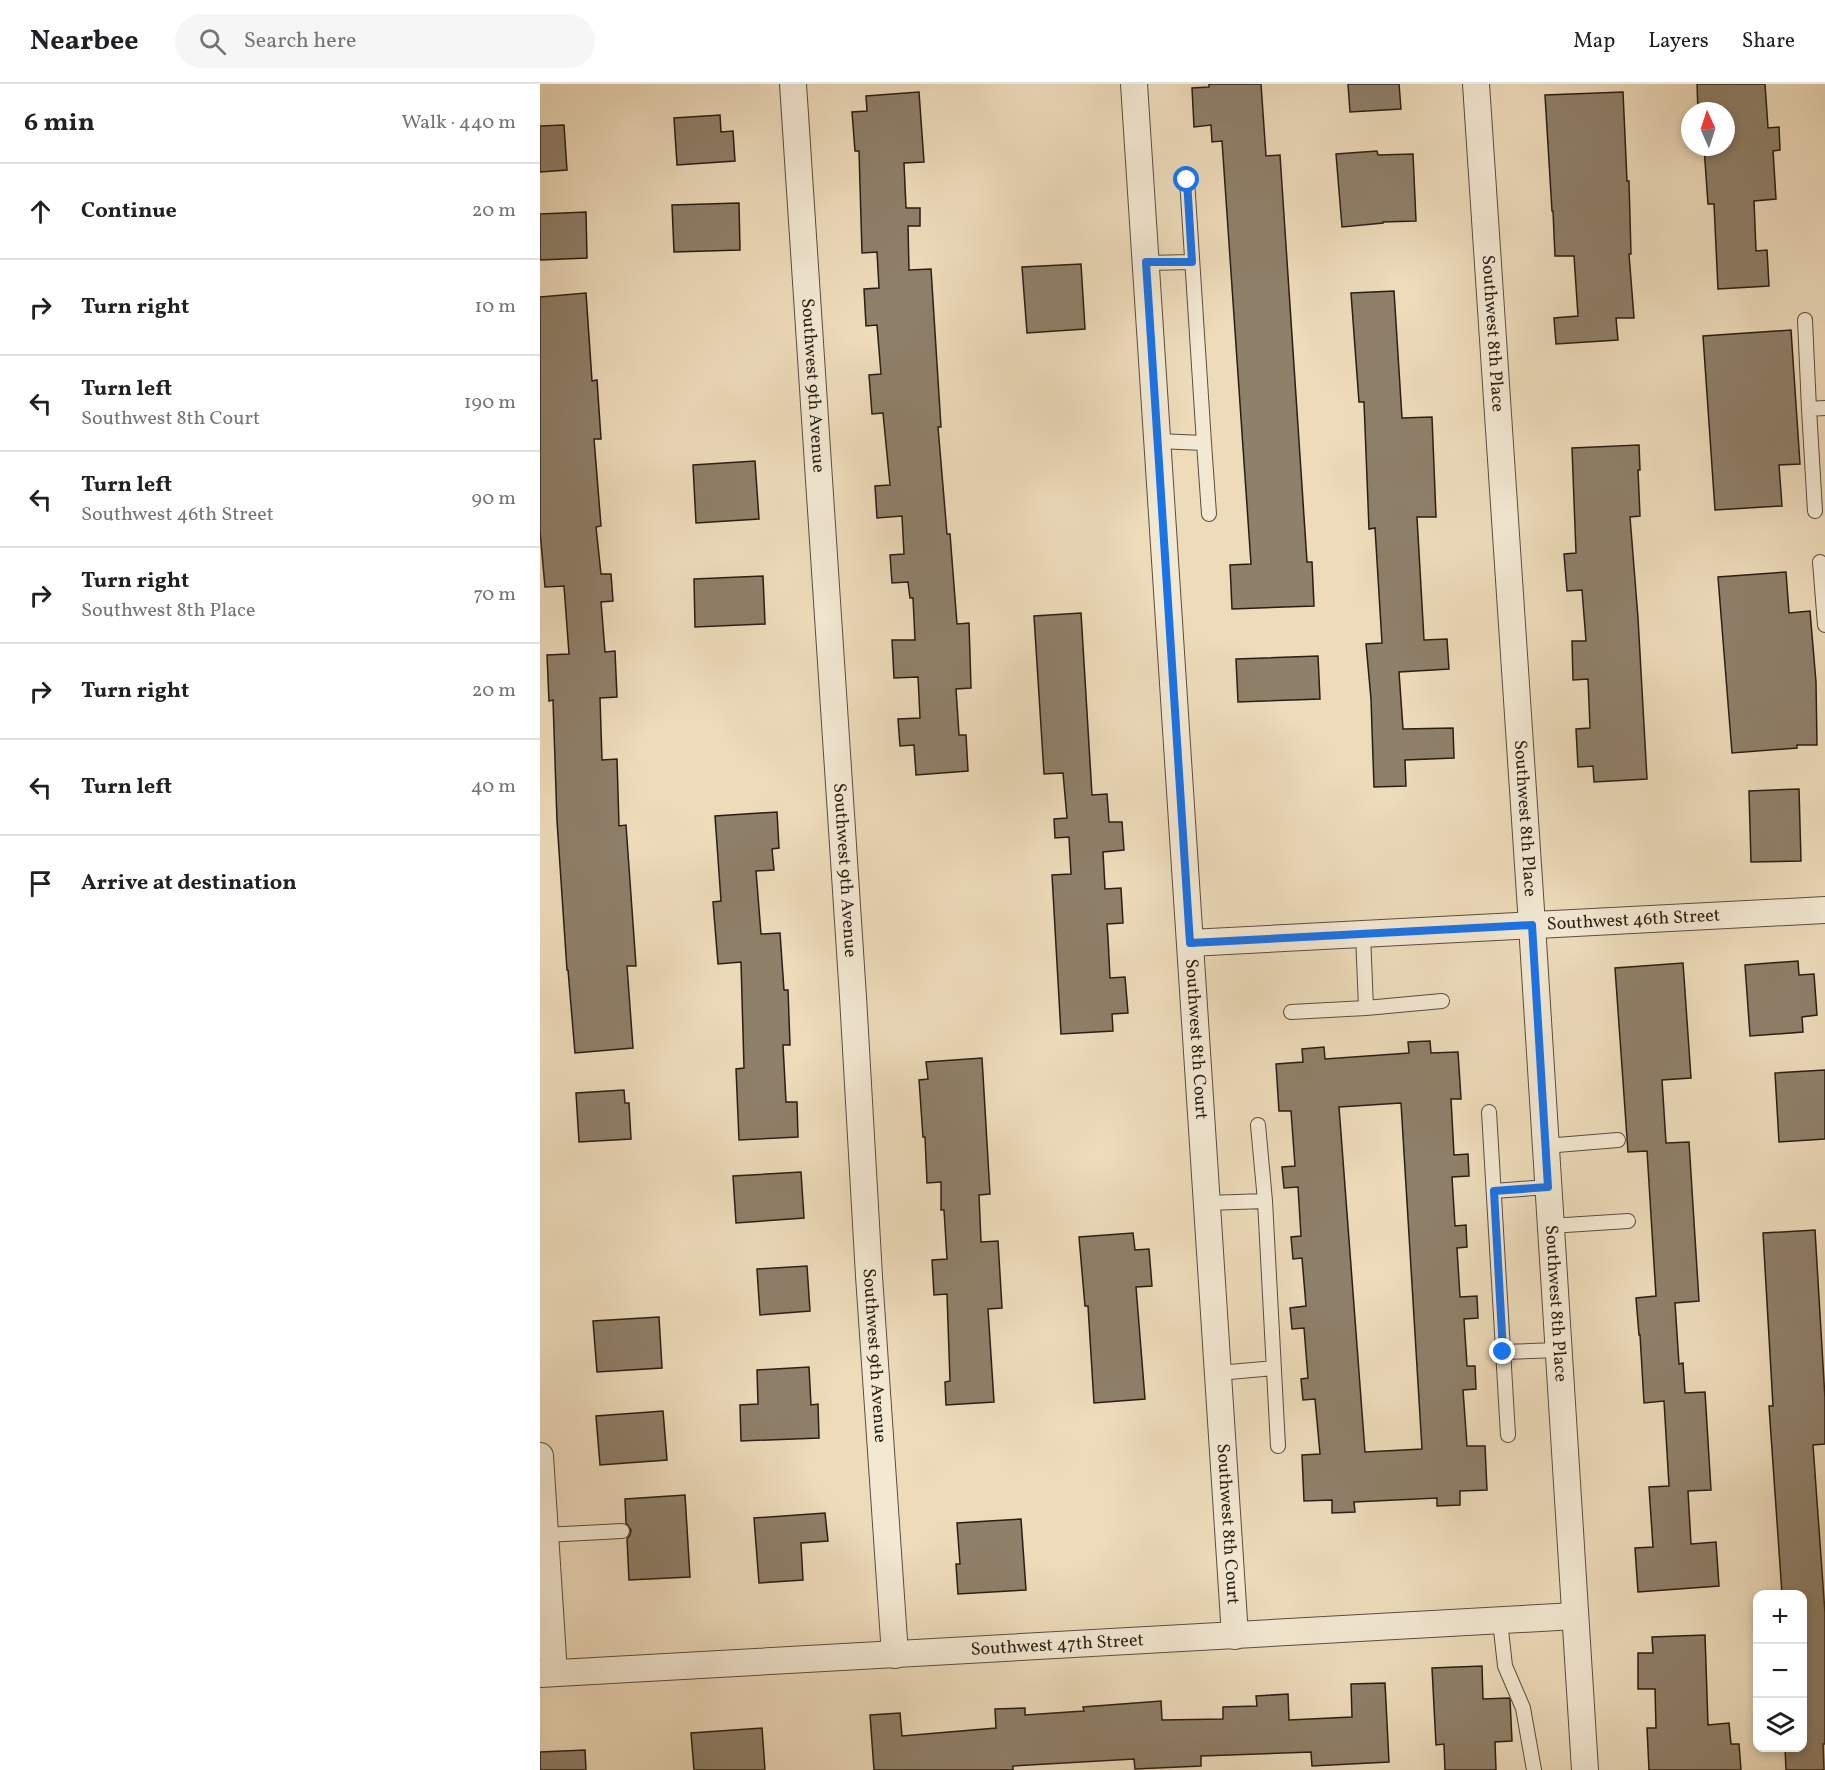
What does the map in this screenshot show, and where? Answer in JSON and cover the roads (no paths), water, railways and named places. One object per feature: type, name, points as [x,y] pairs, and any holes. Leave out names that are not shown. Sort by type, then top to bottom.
[{"type":"street","name":"Southwest 9th Avenue","points":[[793,84],[895,1655]]},
{"type":"street","name":"Southwest 8th Court","points":[[1134,84],[1235,1636]]},
{"type":"street","name":"Southwest 8th Place","points":[[1476,84],[1585,1770]]},
{"type":"street","name":"Southwest 46th Street","points":[[1190,943],[1825,910]]},
{"type":"street","points":[[540,1456],[545,1535],[547,1673]]},
{"type":"street","name":"Southwest 47th Street","points":[[547,1673],[1575,1616]]},
{"type":"lane","points":[[1187,180],[1209,514]]},
{"type":"lane","points":[[1146,262],[1192,262]]},
{"type":"lane","points":[[1805,320],[1815,511]]},
{"type":"lane","points":[[1809,409],[1825,408]]},
{"type":"lane","points":[[1158,441],[1204,443]]},
{"type":"lane","points":[[1820,562],[1825,626]]},
{"type":"lane","points":[[1363,934],[1366,1008]]},
{"type":"lane","points":[[1291,1012],[1442,1001]]},
{"type":"lane","points":[[1489,1112],[1508,1435]]},
{"type":"lane","points":[[1258,1125],[1265,1202],[1278,1446]]},
{"type":"lane","points":[[1545,1146],[1618,1140]]},
{"type":"lane","points":[[1494,1191],[1548,1187]]},
{"type":"lane","points":[[1207,1203],[1265,1202]]},
{"type":"lane","points":[[1550,1226],[1628,1221]]},
{"type":"lane","points":[[1503,1352],[1558,1350]]},
{"type":"lane","points":[[1218,1373],[1274,1368]]},
{"type":"lane","points":[[545,1535],[622,1531]]},
{"type":"lane","points":[[1500,1621],[1505,1666],[1523,1708],[1534,1770]]}]
